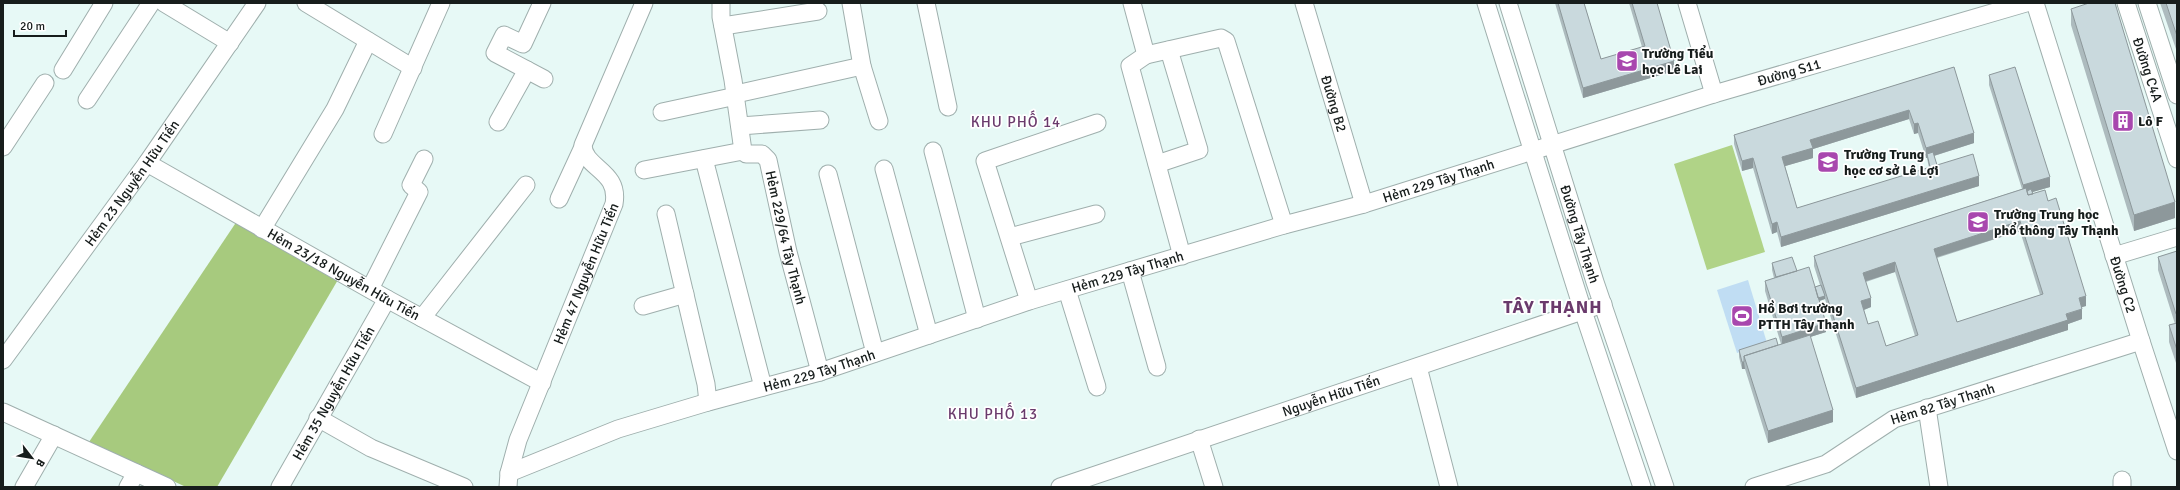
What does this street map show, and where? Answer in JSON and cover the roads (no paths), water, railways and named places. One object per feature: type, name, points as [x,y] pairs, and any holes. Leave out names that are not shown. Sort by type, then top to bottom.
[{"type":"street","points":[[63,70],[104,3]]},
{"type":"street","points":[[87,100],[151,3]]},
{"type":"street","points":[[164,3],[230,43]]},
{"type":"street","name":"Hẻm 23 Nguyễn Hữu Tiến","points":[[3,360],[148,163],[257,3]]},
{"type":"street","points":[[306,3],[414,68]]},
{"type":"street","points":[[383,134],[414,68],[441,3]]},
{"type":"street","points":[[542,3],[522,44],[504,35],[495,53],[544,79]]},
{"type":"street","points":[[559,199],[583,147],[644,3]]},
{"type":"street","points":[[644,170],[743,151],[736,95],[723,26],[721,3]]},
{"type":"street","points":[[851,3],[862,66],[879,121]]},
{"type":"street","points":[[926,3],[948,107]]},
{"type":"street","points":[[1132,3],[1146,55]]},
{"type":"street","name":"Đường B2","points":[[1304,3],[1364,204]]},
{"type":"street","name":"Đường Tây Thạnh","points":[[1486,3],[1583,311],[1642,487]]},
{"type":"street","name":"Đường Tây Thạnh","points":[[1508,3],[1603,304],[1665,487]]},
{"type":"street","points":[[1687,3],[1714,94]]},
{"type":"street","name":"Đường S11","points":[[1553,144],[1714,94],[2026,3]]},
{"type":"street","name":"Đường C2","points":[[2035,3],[2177,451]]},
{"type":"street","name":"Đường C4A","points":[[2126,3],[2177,159]]},
{"type":"street","name":"Đường C4A","points":[[2147,3],[2177,95]]},
{"type":"street","points":[[723,26],[818,11]]},
{"type":"street","points":[[1182,256],[1130,66],[1146,55],[1221,38],[1227,43],[1284,225]]},
{"type":"street","points":[[262,229],[335,109],[368,41]]},
{"type":"street","points":[[1157,164],[1199,150],[1168,50]]},
{"type":"street","points":[[662,112],[862,66]]},
{"type":"street","points":[[498,122],[527,70]]},
{"type":"street","points":[[3,147],[45,83]]},
{"type":"street","points":[[740,126],[820,120]]},
{"type":"street","points":[[1029,301],[985,161],[1097,123]]},
{"type":"street","name":"Hẻm 229 Tây Thạnh","points":[[508,480],[618,429],[675,414],[725,397],[820,372],[1029,301],[1284,225],[1364,204],[1553,144]]},
{"type":"street","name":"Hẻm 47 Nguyễn Hữu Tiến","points":[[508,480],[518,440],[542,384],[615,198],[613,185],[608,176],[587,157],[583,147]]},
{"type":"street","name":"Hẻm 229/64 Tây Thạnh","points":[[743,151],[746,154],[762,154],[768,160],[788,252],[820,372]]},
{"type":"street","points":[[933,151],[977,319]]},
{"type":"street","points":[[370,289],[419,192],[411,185],[424,159]]},
{"type":"street","points":[[704,159],[763,387]]},
{"type":"street","name":"Hẻm 23/18 Nguyễn Hữu Tiến","points":[[148,163],[262,229],[542,384]]},
{"type":"street","points":[[884,169],[929,335]]},
{"type":"street","points":[[828,174],[875,353]]},
{"type":"street","points":[[422,318],[526,185]]},
{"type":"street","points":[[666,214],[706,384],[708,402]]},
{"type":"street","points":[[1010,237],[1096,214]]},
{"type":"street","points":[[2114,256],[2177,237]]},
{"type":"street","points":[[1130,271],[1158,367]]},
{"type":"street","points":[[1067,290],[1097,387]]},
{"type":"street","points":[[643,306],[685,294]]},
{"type":"street","name":"Hẻm 35 Nguyễn Hữu Tiến","points":[[280,487],[387,299]]},
{"type":"street","name":"Nguyễn Hữu Tiến","points":[[1063,486],[1603,304]]},
{"type":"street","name":"Hẻm 82 Tây Thạnh","points":[[1754,487],[1826,464],[1894,419],[2141,341]]},
{"type":"street","points":[[1418,367],[1449,487]]},
{"type":"street","points":[[1927,408],[1939,487]]},
{"type":"street","points":[[3,412],[54,435],[132,480],[167,487]]},
{"type":"street","points":[[318,418],[371,448],[464,487]]},
{"type":"street","points":[[24,487],[54,435]]},
{"type":"street","points":[[1199,439],[1214,487]]},
{"type":"water","name":"Hồ Bơi trường PTTH Tây Thạnh","points":[[1748,280],[1767,343],[1737,353],[1717,290]]},
{"type":"place","name":"Trường Tiểu học Lê Lai","points":[[1627,61]]},
{"type":"place","name":"Lô F","points":[[2123,121]]},
{"type":"place","name":"Trường Trung học cơ sở Lê Lợi","points":[[1828,162]]},
{"type":"place","name":"Trường Trung học phổ thông Tây Thạnh","points":[[1978,222]]},
{"type":"place","name":"Hồ Bơi trường PTTH Tây Thạnh","points":[[1742,316]]},
{"type":"district","name":"KHU PHỐ 14","points":[[1016,122]]},
{"type":"district","name":"TÂY THẠNH","points":[[1553,307]]},
{"type":"district","name":"KHU PHỐ 13","points":[[993,414]]}]
